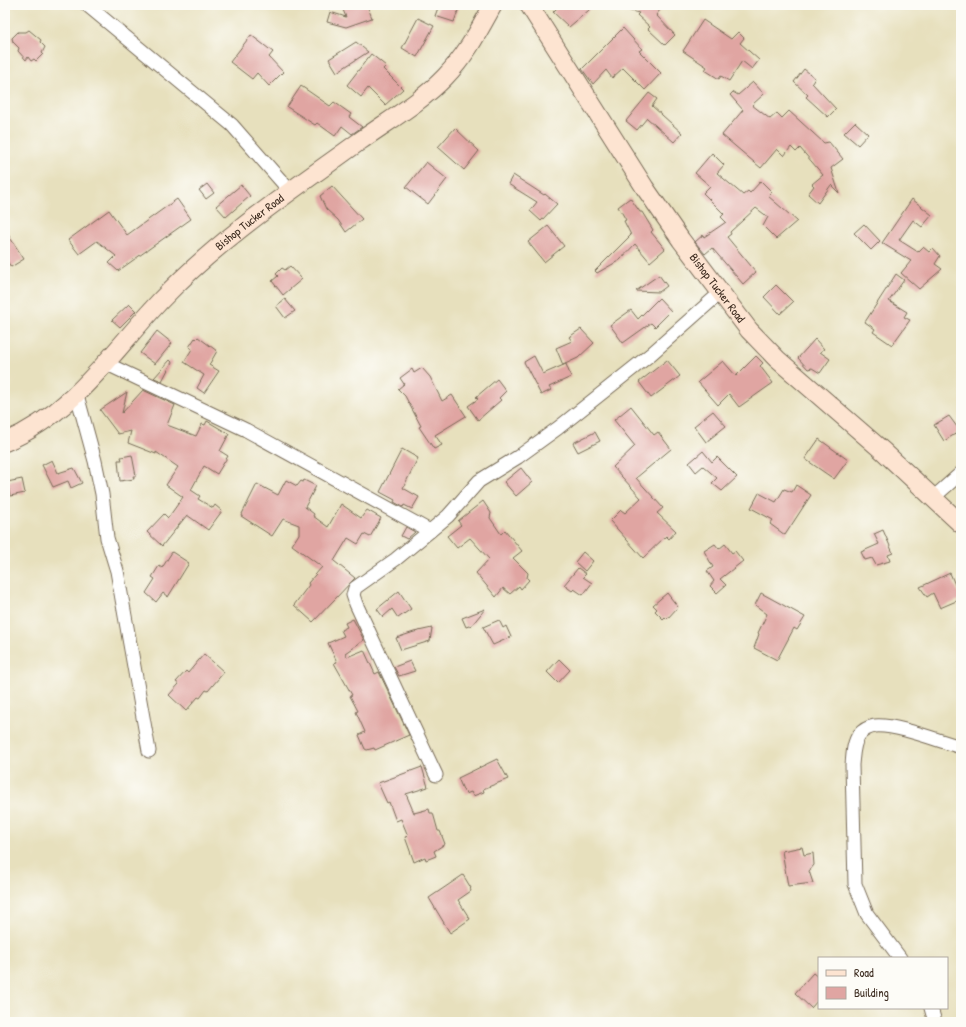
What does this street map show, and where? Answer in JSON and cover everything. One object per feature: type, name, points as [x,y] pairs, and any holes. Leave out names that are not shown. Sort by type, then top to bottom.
[{"type":"main road","name":"Bishop Tucker Road","points":[[5,442],[24,434],[77,396],[180,281],[257,215],[416,101],[444,78],[470,47],[493,5]]},
{"type":"main road","name":"Bishop Tucker Road","points":[[529,5],[645,188],[720,293],[749,330],[777,359],[934,497],[961,524]]},
{"type":"street","points":[[87,5],[232,125],[290,191]]},
{"type":"street","points":[[436,775],[353,595],[358,585],[396,559],[448,516],[479,481],[518,457],[558,428],[651,354],[720,293]]},
{"type":"street","points":[[105,363],[246,430],[430,531]]},
{"type":"street","points":[[77,396],[101,487],[108,538],[117,571],[149,751]]},
{"type":"street","points":[[934,497],[961,473]]},
{"type":"street","points":[[899,957],[867,914],[855,884],[852,764],[854,748],[859,735],[866,729],[875,726],[896,729],[961,747]]},
{"type":"street","points":[[931,1009],[935,1022]]},
{"type":"building","points":[[341,5],[367,5],[372,18],[346,27],[327,22],[330,12],[346,17]]},
{"type":"building","points":[[439,5],[460,5],[454,22],[435,16]]},
{"type":"building","points":[[560,5],[595,5],[569,27],[553,12]]},
{"type":"building","points":[[620,5],[664,5],[656,15],[675,35],[665,45],[648,29],[650,27],[637,15],[639,13],[619,8]]},
{"type":"building","points":[[418,18],[434,26],[417,57],[402,48]]},
{"type":"building","points":[[703,20],[731,39],[738,32],[744,38],[740,43],[759,60],[752,69],[742,61],[729,81],[721,76],[719,79],[705,70],[707,67],[683,51]]},
{"type":"building","points":[[623,28],[642,49],[639,51],[661,73],[645,90],[623,68],[612,78],[606,70],[593,84],[582,69]]},
{"type":"building","points":[[29,30],[41,40],[40,42],[45,47],[42,53],[43,54],[36,61],[34,59],[31,61],[28,57],[26,60],[18,51],[19,48],[13,42],[12,38],[18,32],[26,32]]},
{"type":"building","points":[[251,35],[273,52],[269,57],[283,72],[269,86],[257,73],[252,79],[230,62]]},
{"type":"building","points":[[356,42],[368,52],[337,72],[329,59]]},
{"type":"building","points":[[371,54],[386,66],[383,69],[403,89],[385,105],[368,88],[361,97],[347,85]]},
{"type":"building","points":[[804,69],[815,78],[812,83],[836,109],[828,117],[806,97],[808,95],[794,82]]},
{"type":"building","points":[[753,82],[764,94],[752,105],[770,119],[777,113],[782,118],[789,111],[824,143],[829,142],[843,159],[831,168],[839,193],[831,185],[818,203],[808,194],[814,186],[812,184],[823,175],[800,148],[796,152],[791,147],[784,156],[777,149],[761,168],[722,135],[743,110],[730,95],[733,92],[738,95]]},
{"type":"building","points":[[301,86],[330,106],[334,102],[351,114],[349,117],[362,127],[352,134],[342,126],[335,136],[317,123],[315,125],[287,107]]},
{"type":"building","points":[[649,93],[657,99],[652,106],[682,133],[674,142],[647,118],[637,130],[626,121]]},
{"type":"building","points":[[855,122],[868,134],[858,145],[844,133]]},
{"type":"building","points":[[455,128],[479,151],[464,170],[438,147]]},
{"type":"building","points":[[712,153],[724,165],[717,173],[743,195],[748,191],[750,193],[761,181],[772,192],[768,196],[797,221],[776,239],[763,226],[768,217],[756,208],[730,232],[731,234],[727,237],[756,272],[743,284],[712,248],[705,254],[695,242],[703,235],[704,237],[726,222],[721,217],[724,214],[703,193],[710,186],[695,173]]},
{"type":"building","points":[[426,162],[447,179],[428,204],[406,187]]},
{"type":"building","points":[[513,175],[544,195],[545,194],[557,204],[541,221],[530,211],[537,202],[508,184]]},
{"type":"building","points":[[207,184],[214,193],[206,199],[199,190]]},
{"type":"building","points":[[241,185],[250,196],[226,217],[216,206]]},
{"type":"building","points":[[332,186],[362,219],[346,232],[338,220],[326,209],[320,196]]},
{"type":"building","points":[[630,198],[640,212],[642,212],[653,230],[651,232],[665,249],[650,262],[635,244],[620,260],[597,273],[595,271],[631,235],[624,221],[626,220],[618,207]]},
{"type":"building","points":[[177,199],[191,219],[118,271],[109,263],[116,256],[97,241],[79,254],[68,240],[109,210],[127,235]]},
{"type":"building","points":[[912,199],[932,215],[922,227],[913,220],[899,240],[918,252],[923,247],[929,252],[933,248],[940,256],[935,264],[942,269],[919,289],[901,273],[911,261],[882,243]]},
{"type":"building","points":[[864,224],[880,241],[871,250],[854,233]]},
{"type":"building","points":[[548,226],[564,246],[544,262],[528,242]]},
{"type":"building","points":[[5,230],[24,259],[11,267],[5,258]]},
{"type":"building","points":[[290,266],[302,279],[283,295],[272,281],[278,276],[276,274],[282,268],[285,270]]},
{"type":"building","points":[[896,274],[904,280],[889,301],[907,312],[904,317],[910,320],[892,345],[873,332],[875,329],[865,322]]},
{"type":"building","points":[[659,275],[667,286],[659,292],[636,291]]},
{"type":"building","points":[[776,285],[793,302],[780,314],[764,297]]},
{"type":"building","points":[[659,298],[671,311],[655,327],[651,323],[623,343],[610,325],[631,310],[638,319]]},
{"type":"building","points":[[285,299],[295,311],[285,318],[276,306]]},
{"type":"building","points":[[129,304],[136,311],[120,327],[112,320]]},
{"type":"building","points":[[581,329],[594,343],[578,358],[563,365],[556,348],[572,341],[569,337]]},
{"type":"building","points":[[157,331],[172,343],[155,364],[140,353]]},
{"type":"building","points":[[198,337],[217,351],[209,365],[219,371],[204,393],[197,388],[204,375],[184,362],[192,349],[189,347],[195,338],[196,339]]},
{"type":"building","points":[[815,339],[824,349],[820,352],[830,359],[820,373],[812,368],[808,369],[798,358]]},
{"type":"building","points":[[534,356],[543,374],[566,364],[571,377],[549,387],[551,390],[541,395],[524,362]]},
{"type":"building","points":[[756,356],[763,363],[760,366],[773,383],[739,407],[729,394],[718,405],[698,382],[723,361],[736,376]]},
{"type":"building","points":[[170,360],[172,362],[162,381],[154,378]]},
{"type":"building","points":[[667,360],[680,376],[651,398],[639,382]]},
{"type":"building","points":[[422,368],[430,377],[442,401],[452,395],[466,416],[435,435],[442,445],[434,449],[419,427],[421,426],[405,396],[398,389],[404,384],[400,378],[412,369],[414,373]]},
{"type":"building","points":[[497,379],[506,391],[499,398],[501,400],[478,420],[468,406],[478,399],[476,397]]},
{"type":"building","points":[[143,390],[175,405],[167,425],[196,436],[202,424],[205,425],[207,421],[229,434],[220,451],[228,456],[217,474],[204,466],[191,490],[200,496],[198,499],[213,508],[215,505],[222,511],[208,530],[187,515],[162,546],[147,532],[164,514],[168,518],[183,497],[166,485],[178,467],[156,452],[156,454],[128,443],[131,431],[118,434],[100,410],[127,392],[122,413]]},
{"type":"building","points":[[631,406],[654,435],[658,432],[671,449],[636,478],[663,508],[657,513],[676,531],[669,539],[666,536],[643,558],[610,521],[621,510],[625,513],[641,498],[613,467],[635,446],[614,420]]},
{"type":"building","points":[[713,411],[726,426],[706,442],[694,426]]},
{"type":"building","points":[[949,416],[960,431],[944,441],[934,425]]},
{"type":"building","points":[[595,432],[600,441],[578,452],[573,443]]},
{"type":"building","points":[[819,439],[848,460],[834,479],[805,459]]},
{"type":"building","points":[[402,449],[418,458],[403,488],[419,497],[412,509],[404,505],[403,507],[394,502],[395,500],[380,492]]},
{"type":"building","points":[[703,451],[712,462],[717,457],[737,477],[722,491],[712,483],[717,478],[703,466],[696,472],[689,463]]},
{"type":"building","points":[[132,455],[136,476],[133,476],[134,479],[120,481],[118,460],[122,460],[121,457]]},
{"type":"building","points":[[52,460],[58,473],[74,468],[82,483],[71,488],[68,481],[53,487],[42,465]]},
{"type":"building","points":[[521,468],[532,482],[516,496],[504,482]]},
{"type":"building","points":[[22,479],[25,493],[10,496],[7,482]]},
{"type":"building","points":[[286,480],[297,486],[304,480],[316,486],[305,507],[314,514],[313,516],[328,527],[341,504],[361,518],[367,510],[381,518],[370,537],[364,534],[358,544],[348,538],[334,561],[355,578],[313,622],[294,605],[309,585],[308,583],[322,567],[292,545],[299,534],[299,525],[283,519],[272,536],[241,516],[257,484],[278,495]]},
{"type":"building","points":[[796,485],[811,495],[785,535],[770,524],[773,520],[751,508],[759,493],[776,502],[784,489],[792,492]]},
{"type":"building","points":[[483,501],[491,513],[490,518],[501,534],[505,530],[522,551],[513,558],[528,573],[527,578],[529,580],[521,589],[519,586],[510,594],[503,588],[496,597],[476,573],[489,559],[470,538],[457,548],[447,536],[461,525],[458,521]]},
{"type":"building","points":[[406,527],[415,532],[407,539],[401,536]]},
{"type":"building","points":[[883,530],[893,553],[888,555],[890,561],[876,565],[872,558],[865,560],[861,552],[879,544],[874,534]]},
{"type":"building","points":[[715,544],[719,549],[725,544],[732,553],[735,551],[743,561],[720,579],[726,585],[717,593],[710,586],[714,581],[707,571],[713,567],[704,551]]},
{"type":"building","points":[[172,552],[189,563],[168,597],[163,593],[156,602],[146,593],[155,579],[152,577],[159,566],[162,568]]},
{"type":"building","points":[[583,552],[593,561],[585,571],[575,562]]},
{"type":"building","points":[[578,568],[586,574],[583,577],[592,583],[583,595],[574,589],[572,591],[564,585]]},
{"type":"building","points":[[950,573],[961,599],[940,608],[933,593],[927,597],[920,587]]},
{"type":"building","points":[[399,591],[411,609],[398,618],[392,609],[383,617],[377,609]]},
{"type":"building","points":[[667,593],[678,607],[667,619],[665,617],[663,619],[655,611],[657,609],[653,605]]},
{"type":"building","points":[[761,593],[805,617],[797,630],[794,628],[777,660],[754,648],[759,634],[758,633],[767,614],[755,605]]},
{"type":"building","points":[[485,609],[472,625],[466,627],[462,618]]},
{"type":"building","points":[[353,619],[364,640],[345,653],[347,657],[364,650],[375,674],[379,672],[409,735],[375,750],[374,748],[367,750],[365,749],[359,735],[365,732],[356,712],[358,711],[350,696],[352,695],[334,663],[337,662],[328,643],[344,636],[341,630],[347,627],[345,623]]},
{"type":"building","points":[[499,620],[503,628],[506,626],[511,637],[493,645],[483,627]]},
{"type":"building","points":[[432,628],[430,641],[401,650],[396,638]]},
{"type":"building","points":[[204,654],[224,672],[208,691],[206,690],[200,698],[198,697],[186,711],[169,695],[179,684],[176,682],[186,671],[188,673]]},
{"type":"building","points":[[559,659],[570,670],[558,683],[547,672]]},
{"type":"building","points":[[410,661],[415,671],[399,676],[394,667]]},
{"type":"building","points":[[497,759],[508,779],[483,789],[484,792],[473,796],[471,792],[466,794],[458,778]]},
{"type":"building","points":[[422,767],[428,787],[406,794],[414,813],[429,809],[430,813],[433,813],[438,831],[440,831],[445,844],[434,851],[436,856],[426,860],[425,857],[414,862],[405,837],[408,836],[401,819],[396,821],[389,802],[387,803],[378,783]]},
{"type":"building","points":[[802,847],[804,855],[813,853],[814,865],[809,871],[813,883],[788,886],[782,851]]},
{"type":"building","points":[[463,875],[471,888],[471,891],[458,900],[470,919],[450,933],[429,898]]},
{"type":"building","points":[[813,973],[818,977],[818,1000],[811,1008],[795,993]]}]
